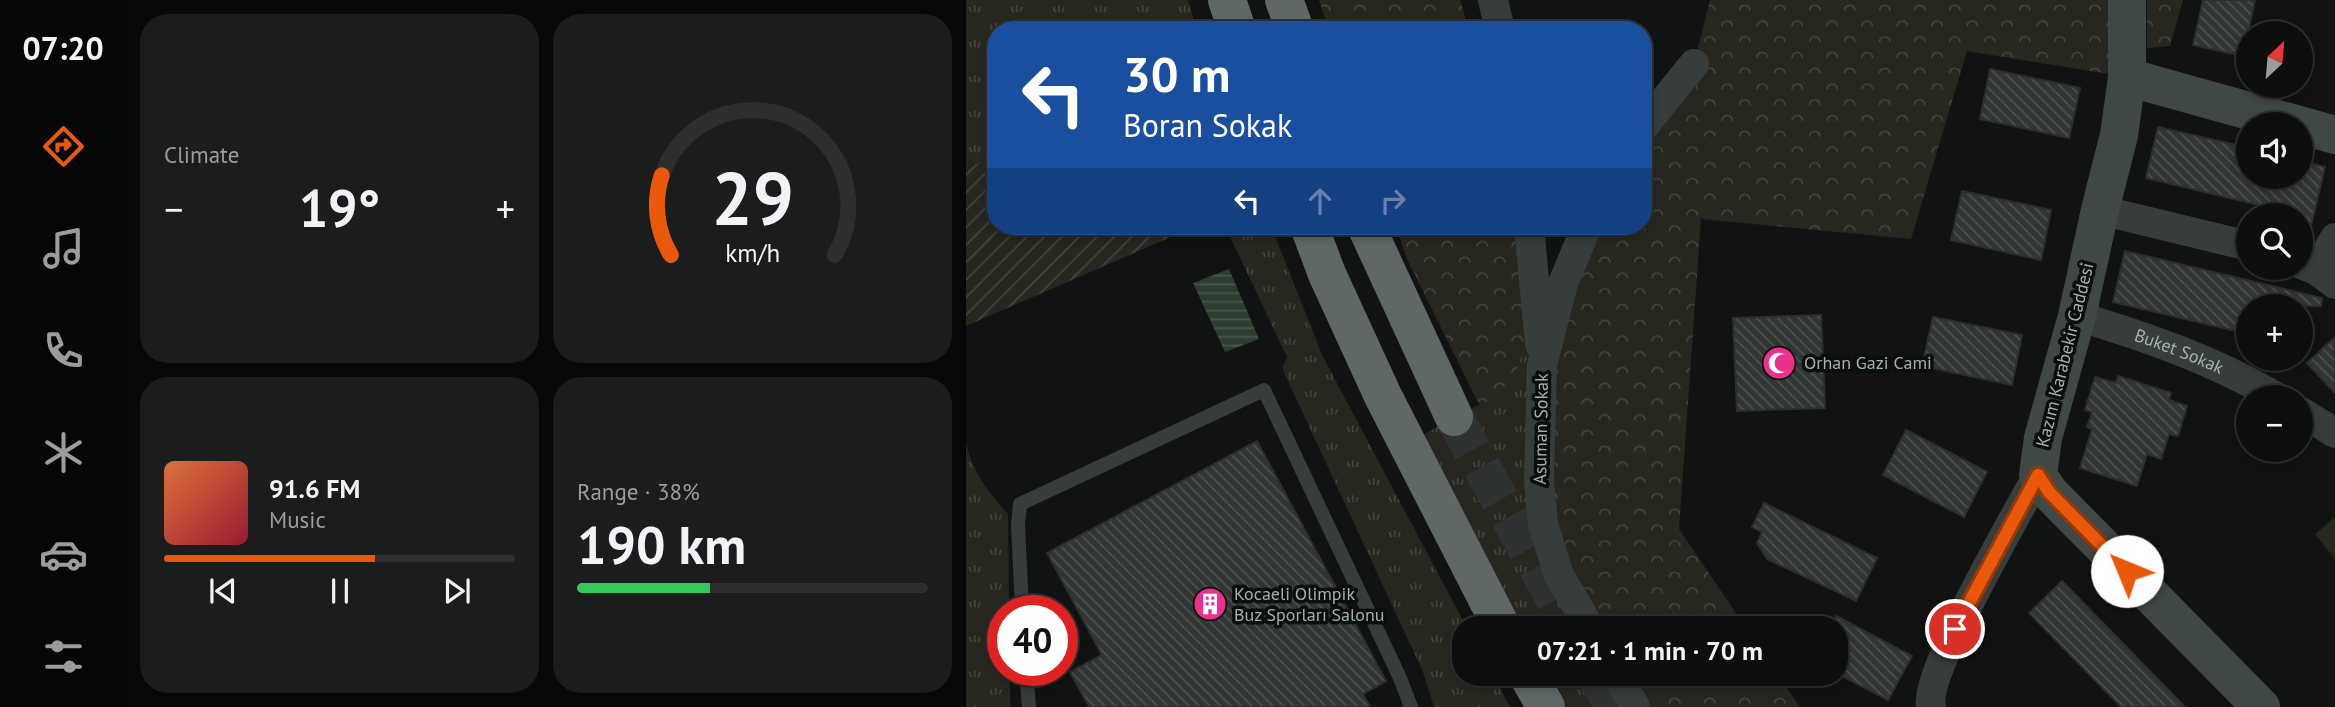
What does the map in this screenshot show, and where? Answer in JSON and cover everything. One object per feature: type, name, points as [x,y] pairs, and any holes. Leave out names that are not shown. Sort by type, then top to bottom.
[{"type":"highway","points":[[1227,0],[1234,21]]},
{"type":"highway","points":[[1284,0],[1292,21]]},
{"type":"highway","points":[[1312,235],[1383,396],[1496,616]]},
{"type":"highway","points":[[1370,235],[1454,417]]},
{"type":"highway","points":[[1534,686],[1546,707]]},
{"type":"street","points":[[1493,0],[1498,21]]},
{"type":"street","name":"Kazım Karabekir Caddesi","points":[[2038,475],[2043,438],[2077,316],[2119,135],[2127,77],[2127,0]]},
{"type":"street","points":[[1652,116],[1694,64]]},
{"type":"street","points":[[2127,77],[2335,135]]},
{"type":"street","points":[[2100,210],[2236,243]]},
{"type":"street","points":[[1530,235],[1542,365]]},
{"type":"street","name":"Asuman Sokak","points":[[1583,235],[1563,283],[1542,365],[1539,480],[1543,524],[1559,575],[1583,616]]},
{"type":"street","points":[[2317,273],[2335,238]]},
{"type":"street","name":"Buket Sokak","points":[[2077,316],[2174,348],[2219,366],[2254,385]]},
{"type":"street","points":[[2313,419],[2335,433]]},
{"type":"street","points":[[1931,707],[1929,702],[1933,688],[1955,629],[2038,475],[2049,492],[2261,707]]},
{"type":"street","points":[[1623,686],[1635,707]]},
{"type":"lane","points":[[1021,595],[1018,524],[1020,505],[1264,390],[1400,678],[1411,707]]},
{"type":"lane","points":[[1027,686],[1029,707]]},
{"type":"green space","points":[[966,0],[1188,0],[1194,21],[987,21],[987,158],[966,169]]},
{"type":"green space","points":[[1319,0],[1460,0],[1466,21],[1326,21]]},
{"type":"green space","points":[[1710,0],[2127,0],[2127,77],[1967,51],[1911,239],[1701,219],[1679,529],[1738,616],[1583,616],[1559,575],[1542,365],[1584,235],[1652,235],[1652,116],[1694,64]]},
{"type":"green space","points":[[2147,0],[2183,0],[2170,46],[2147,48]]},
{"type":"green space","points":[[987,158],[987,235],[1176,235],[966,326],[966,169]]},
{"type":"green space","points":[[1229,235],[1275,235],[1323,357],[1461,616],[1452,616],[1452,686],[1499,686],[1510,707],[1434,707],[1423,672],[1282,368],[1287,357]]},
{"type":"green space","points":[[1399,235],[1517,235],[1530,314],[1519,366],[1499,394],[1480,406],[1407,259]]},
{"type":"green space","points":[[1530,314],[1588,616],[1517,616],[1424,434],[1499,394]]},
{"type":"green space","points":[[966,444],[982,482],[1008,514],[1009,595],[987,595],[987,686],[1010,686],[1010,707],[966,707]]},
{"type":"green space","points":[[2335,517],[2335,559],[2315,534]]},
{"type":"green space","points":[[1555,686],[1623,686],[1635,707],[1567,707]]},
{"type":"green space","points":[[1623,686],[1785,686],[1800,707],[1635,707]]},
{"type":"shaded area","points":[[1229,269],[1259,339],[1225,352],[1193,283]]},
{"type":"building","points":[[2203,0],[2255,0],[2250,21],[2236,21],[2236,54],[2193,45]]},
{"type":"building","points":[[1990,69],[2080,88],[2069,138],[1980,119]]},
{"type":"building","points":[[2158,127],[2236,145],[2236,189],[2313,189],[2313,164],[2325,167],[2313,217],[2313,203],[2251,203],[2146,178]]},
{"type":"building","points":[[1962,191],[2051,210],[2041,260],[1951,240]]},
{"type":"building","points":[[2125,251],[2236,277],[2236,280],[2305,294],[2236,294],[2236,331],[2113,302]]},
{"type":"building","points":[[2313,296],[2322,298],[2321,306],[2313,306]]},
{"type":"building","name":"Orhan Gazi Cami","points":[[1821,315],[1825,408],[1737,411],[1733,318]]},
{"type":"building","points":[[1933,317],[2022,335],[2012,385],[1922,366]]},
{"type":"building","points":[[2335,337],[2335,393],[2313,369],[2313,357]]},
{"type":"building","points":[[2118,376],[2171,393],[2169,400],[2187,406],[2178,436],[2169,434],[2161,459],[2147,454],[2137,486],[2080,468],[2092,429],[2087,427],[2092,412],[2085,410],[2095,377],[2116,383]]},
{"type":"building","points":[[1906,430],[1987,472],[1964,517],[1883,475]]},
{"type":"building","name":"Kocaeli Olimpik Buz Sporları Salonu","points":[[1257,441],[1386,681],[1363,694],[1370,707],[1089,707],[1078,686],[1078,668],[1102,655],[1078,610],[1078,595],[1070,595],[1047,553]]},
{"type":"building","points":[[1764,503],[1877,558],[1856,601],[1767,559],[1757,543],[1762,532],[1752,527]]},
{"type":"building","points":[[2062,581],[2185,707],[2121,707],[2029,613]]},
{"type":"building","points":[[1848,622],[1912,656],[1888,700],[1848,679]]},
{"type":"tunnel","points":[[1454,417],[1564,616]]},
{"type":"tunnel","points":[[1603,686],[1614,707]]},
{"type":"place","name":"Orhan Gazi Cami","points":[[1779,363]]},
{"type":"place","name":"Kocaeli Olimpik Buz Sporları Salonu","points":[[1210,604]]},
{"type":"route","points":[[1955,629],[2038,475],[2049,492],[2127,571]]}]
